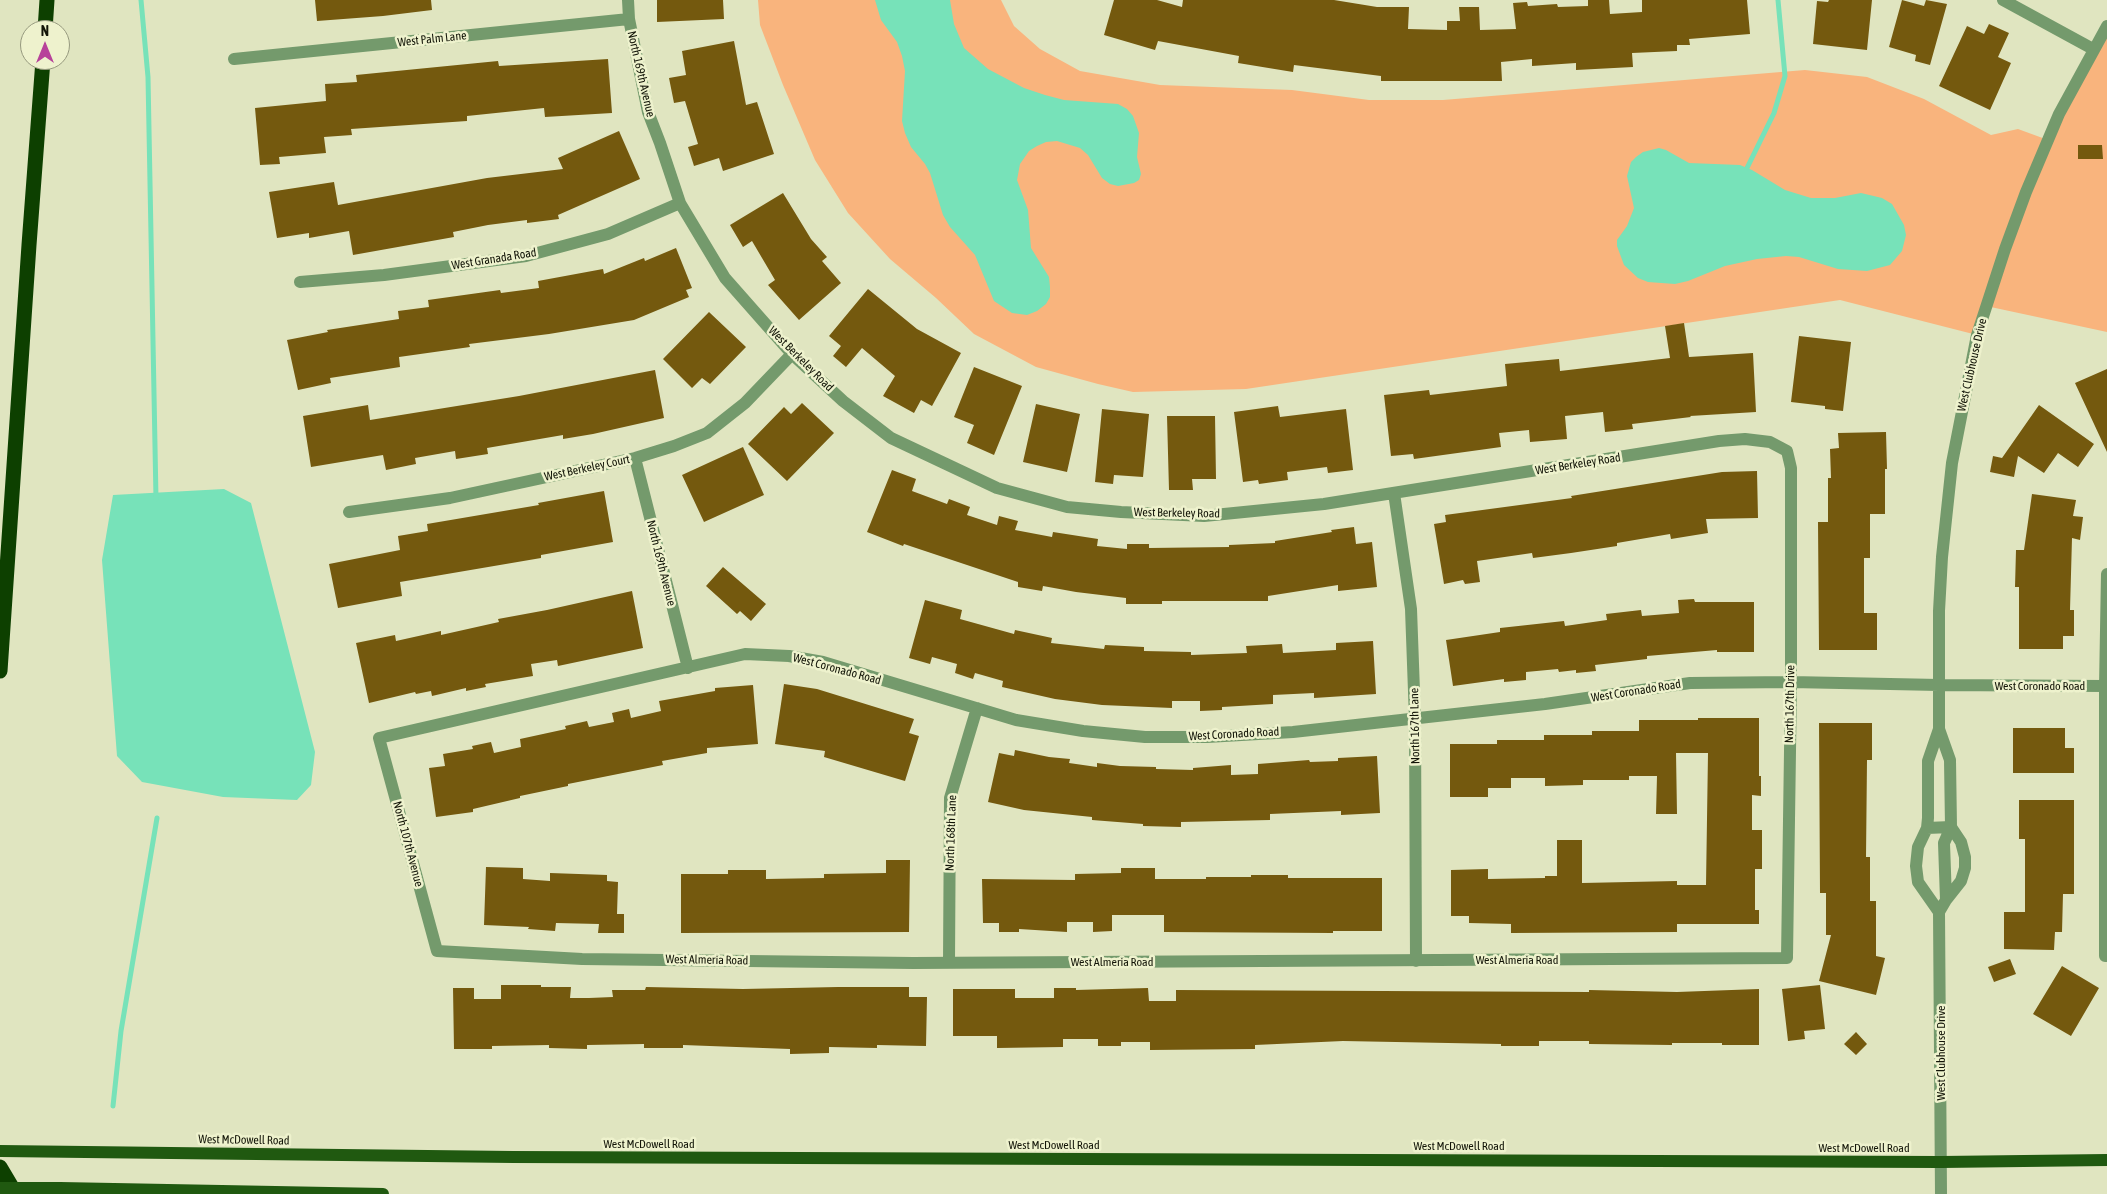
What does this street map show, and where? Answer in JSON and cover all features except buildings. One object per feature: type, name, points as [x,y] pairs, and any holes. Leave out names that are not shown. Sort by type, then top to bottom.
[{"type":"highway","points":[[46,20],[47,0]]},
{"type":"highway","points":[[0,670],[42,70]]},
{"type":"highway","points":[[0,1167],[16,1194]]},
{"type":"main road","name":"West McDowell Road","points":[[0,1150],[513,1158],[1941,1162],[2107,1160]]},
{"type":"main road","points":[[0,1188],[383,1194]]},
{"type":"street","name":"North 169th Avenue","points":[[628,0],[629,19],[648,112],[680,203]]},
{"type":"street","points":[[2003,0],[2092,50]]},
{"type":"street","name":"West Palm Lane","points":[[234,59],[629,19]]},
{"type":"street","name":"West Clubhouse Drive","points":[[1946,900],[1944,843],[1951,827],[1950,760],[1940,729],[1939,611],[1946,510],[1960,421],[1977,335],[2004,249],[2059,114],[2092,50],[2107,26]]},
{"type":"street","name":"West Granada Road","points":[[300,282],[384,275],[526,256],[608,234],[680,203]]},
{"type":"street","name":"West Berkeley Road","points":[[680,203],[725,278],[792,354],[843,401],[890,438],[997,488],[1067,507],[1204,516],[1324,504],[1719,441],[1745,439],[1770,442],[1787,451]]},
{"type":"street","name":"West Berkeley Court","points":[[349,512],[450,498],[635,458],[674,446],[707,432],[744,403],[792,354]]},
{"type":"street","name":"North 167th Drive","points":[[1787,451],[1791,468],[1791,682],[1787,958]]},
{"type":"street","name":"North 169th Avenue","points":[[635,458],[688,668]]},
{"type":"street","name":"North 167th Lane","points":[[1394,493],[1411,609],[1415,719],[1416,960]]},
{"type":"street","points":[[2106,956],[2105,686],[2107,574]]},
{"type":"street","name":"West Coronado Road","points":[[379,738],[745,654],[789,656],[822,662],[1016,720],[1083,731],[1145,737],[1293,732],[1610,696],[1690,683],[1791,682],[1940,686],[2105,686]]},
{"type":"street","name":"North 168th Lane","points":[[949,962],[950,798],[977,708]]},
{"type":"street","name":"West Clubhouse Drive","points":[[1940,729],[1928,761],[1927,828],[1918,847],[1916,866],[1918,882],[1940,912]]},
{"type":"street","name":"North 107th Avenue","points":[[379,738],[437,951]]},
{"type":"street","points":[[1927,828],[1951,827]]},
{"type":"street","name":"West Clubhouse Drive","points":[[1941,1194],[1940,912],[1946,900],[1961,882],[1965,868],[1965,857],[1960,842],[1951,827]]},
{"type":"street","name":"West Almeria Road","points":[[437,951],[582,959],[949,962],[1787,958]]},
{"type":"shaded area","points":[[758,0],[1001,0],[1014,26],[1040,49],[1080,71],[1160,85],[1292,90],[1369,100],[1443,100],[1805,70],[1867,77],[1924,99],[1991,135],[2018,129],[2048,140],[2107,26],[2107,332],[1986,306],[1977,335],[1840,300],[1246,389],[1133,392],[1098,384],[1036,367],[974,334],[936,298],[890,259],[848,213],[815,160],[783,85],[760,25]]},
{"type":"shaded area","points":[[875,0],[950,0],[954,24],[964,48],[988,69],[1024,88],[1045,95],[1064,100],[1118,104],[1127,109],[1133,116],[1139,133],[1137,157],[1141,174],[1139,180],[1134,183],[1118,186],[1110,184],[1102,178],[1088,155],[1080,148],[1057,141],[1046,142],[1037,146],[1029,151],[1020,164],[1017,180],[1028,210],[1031,248],[1049,277],[1050,297],[1046,304],[1037,311],[1027,315],[1012,313],[994,301],[975,255],[950,227],[943,215],[930,173],[911,147],[905,133],[902,121],[905,71],[902,56],[897,42],[881,20]]},
{"type":"shaded area","points":[[1659,148],[1689,163],[1740,165],[1785,190],[1811,198],[1835,198],[1861,193],[1882,198],[1892,204],[1904,225],[1906,235],[1902,251],[1890,265],[1867,271],[1838,269],[1799,257],[1786,256],[1757,259],[1725,266],[1688,281],[1675,284],[1648,282],[1638,278],[1624,265],[1617,246],[1617,240],[1627,226],[1634,208],[1627,176],[1631,162],[1636,157],[1643,152]]},
{"type":"shaded area","points":[[224,489],[251,503],[315,752],[311,785],[297,800],[223,797],[142,782],[117,756],[102,560],[113,495]]},
{"type":"waterway","points":[[141,0],[148,77],[156,499]]},
{"type":"waterway","points":[[1747,168],[1774,113],[1785,76],[1778,0]]},
{"type":"waterway","points":[[113,1106],[121,1031],[157,818]]}]
